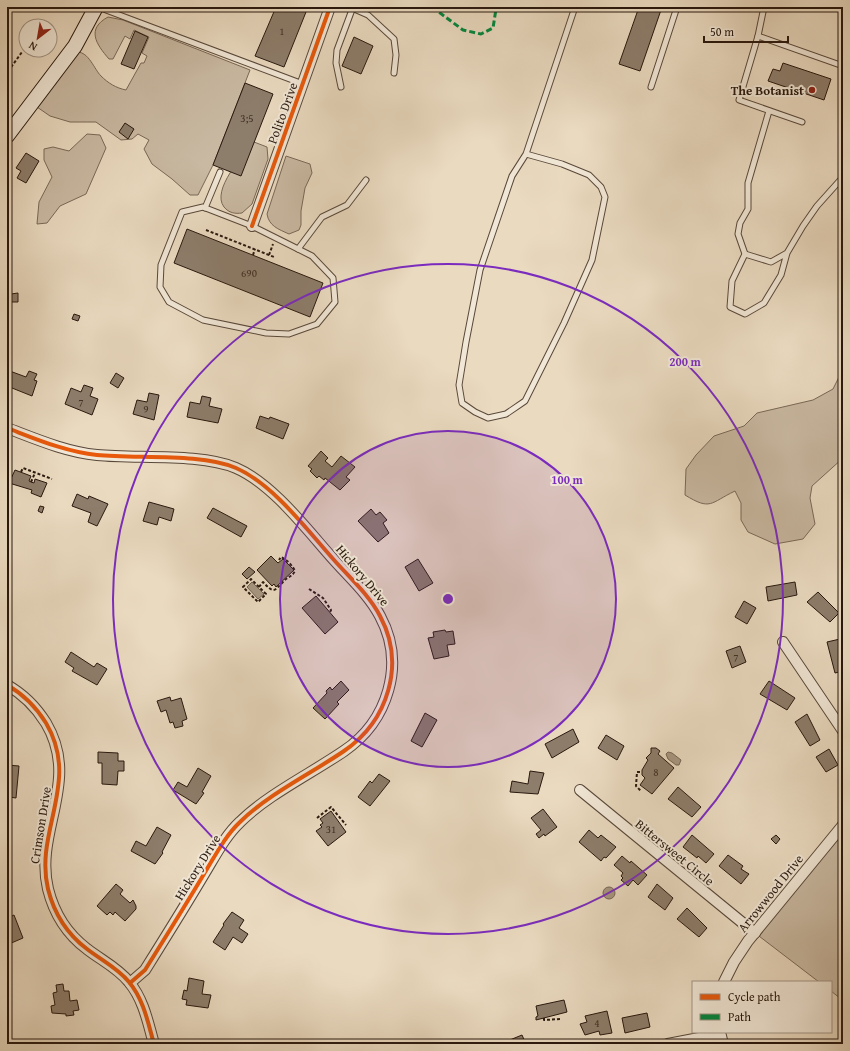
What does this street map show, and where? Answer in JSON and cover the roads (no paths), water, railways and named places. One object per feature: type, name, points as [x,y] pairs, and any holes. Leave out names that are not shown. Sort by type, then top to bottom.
[{"type":"street","points":[[7,136],[74,46],[97,7]]},
{"type":"street","name":"Polito Drive","points":[[252,226],[330,7]]},
{"type":"street","name":"Hickory Drive","points":[[7,428],[58,447],[81,453],[201,460],[235,467],[248,474],[278,499],[366,595],[381,617],[390,642],[392,667],[390,687],[385,703],[373,724],[346,750],[256,808],[238,823],[220,848],[145,970],[130,983]]},
{"type":"street","points":[[783,642],[843,731]]},
{"type":"street","name":"Crimson Drive","points":[[7,685],[24,697],[42,717],[49,728],[58,753],[59,784],[46,861],[48,887],[56,911],[69,932],[77,941],[113,967],[130,983],[144,1009],[154,1044]]},
{"type":"street","name":"Bittersweet Circle","points":[[580,790],[755,933]]},
{"type":"street","name":"Arrowwood Drive","points":[[724,981],[734,962],[755,933],[843,825]]},
{"type":"street","points":[[668,1044],[721,1037]]},
{"type":"lane","points":[[97,7],[303,84]]},
{"type":"lane","points":[[526,154],[562,164],[589,175],[601,187],[605,197],[603,212],[592,260],[564,323],[525,401],[506,414],[488,418],[475,412],[462,403],[459,385],[480,270],[512,176],[526,154],[575,7]]},
{"type":"lane","points":[[651,87],[677,7]]},
{"type":"lane","points":[[764,7],[758,36],[739,100],[802,122]]},
{"type":"lane","points":[[341,87],[336,63],[337,50],[352,8],[368,15],[394,39],[396,55],[394,73]]},
{"type":"lane","points":[[758,36],[843,66]]},
{"type":"lane","points":[[769,111],[748,183],[748,209],[740,222],[738,234],[745,254],[732,281],[730,307],[745,314],[764,303],[781,274],[788,253],[817,206],[843,177]]},
{"type":"lane","points":[[205,208],[220,172]]},
{"type":"lane","points":[[298,249],[322,217],[347,205],[366,180]]},
{"type":"lane","points":[[203,207],[252,226],[312,256],[333,278],[334,302],[317,324],[289,334],[266,333],[203,320],[168,302],[160,287],[161,265],[182,212],[203,207]]},
{"type":"lane","points":[[745,254],[771,262],[788,253]]},
{"type":"place","name":"The Botanist","points":[[812,90]]}]
